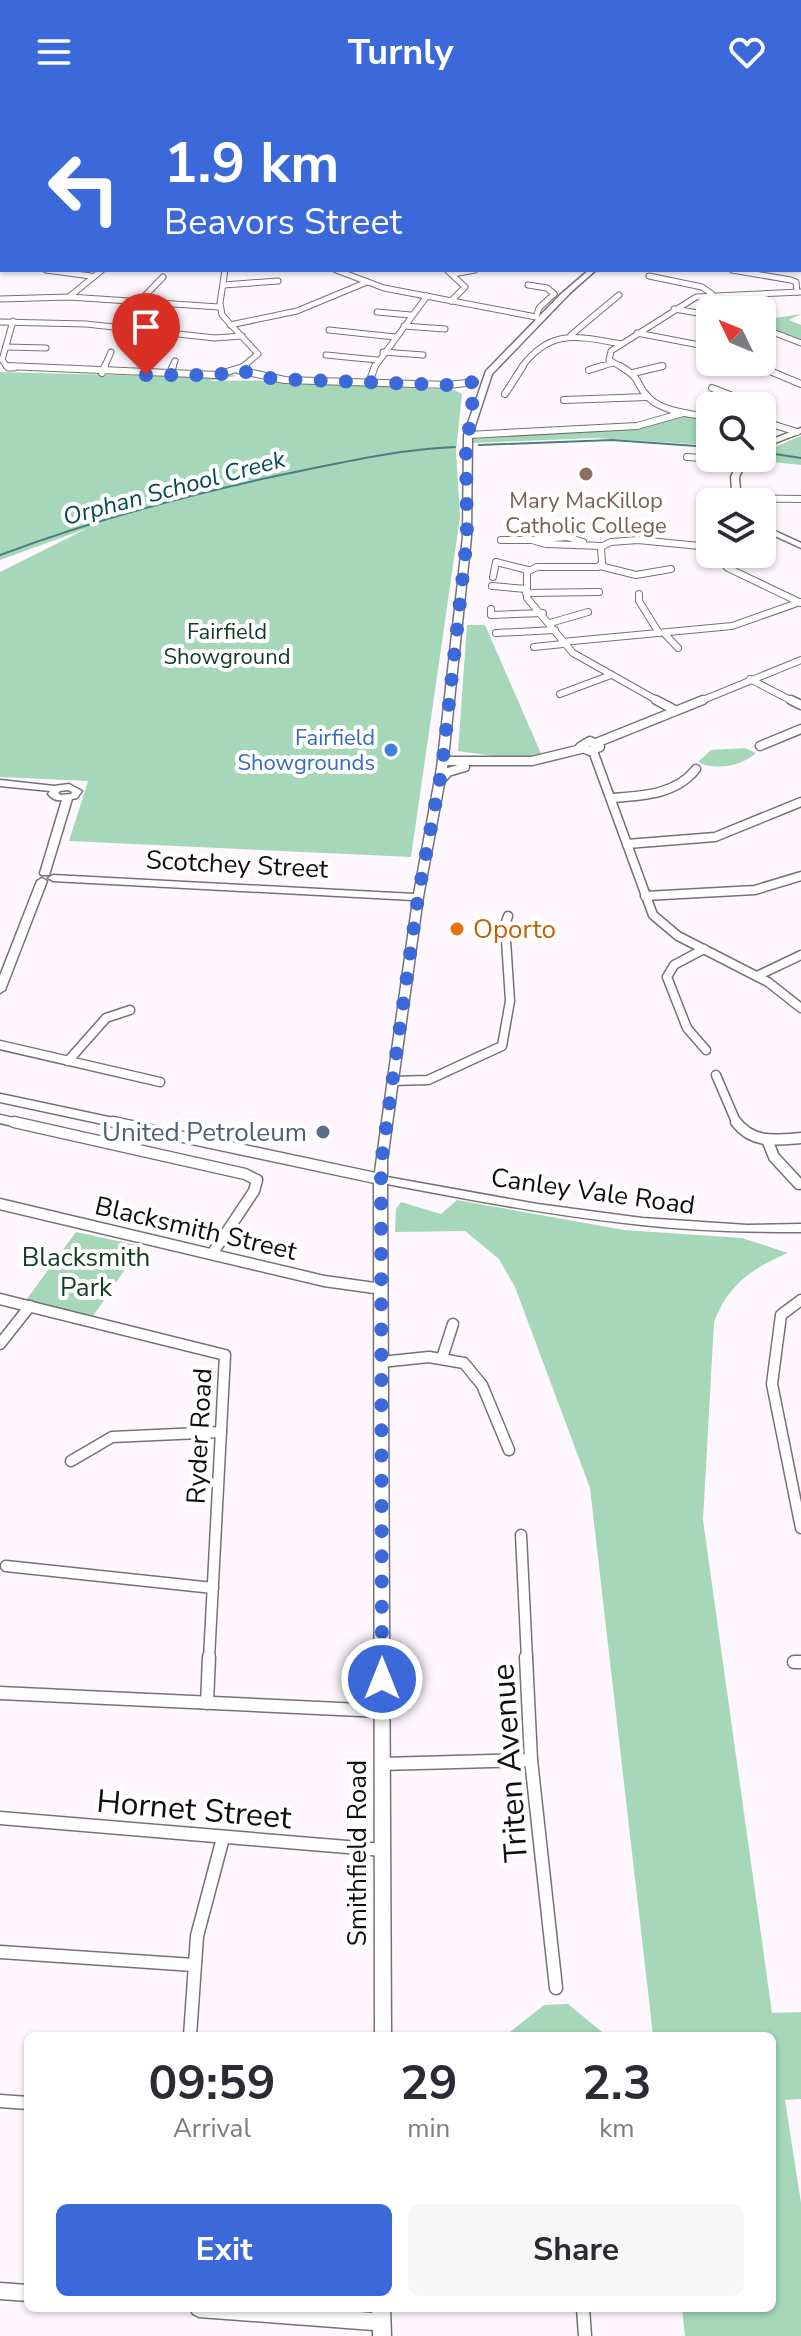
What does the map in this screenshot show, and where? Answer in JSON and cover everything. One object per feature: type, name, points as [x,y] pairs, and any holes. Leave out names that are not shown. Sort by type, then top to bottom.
[{"type":"main road","name":"Smithfield Road","points":[[383,2032],[380,1179],[418,897],[440,781],[467,537],[469,433],[475,382],[492,358],[591,272]]},
{"type":"main road","name":"Smithfield Road","points":[[469,433],[484,380],[562,295]]},
{"type":"main road","points":[[525,336],[536,317]]},
{"type":"main road","points":[[479,404],[475,382],[503,356]]},
{"type":"main road","points":[[776,440],[799,431]]},
{"type":"main road","points":[[776,534],[801,546]]},
{"type":"main road","points":[[0,783],[75,789],[76,794],[68,798],[47,877],[0,990]]},
{"type":"main road","name":"Scotchey Street","points":[[47,877],[418,897]]},
{"type":"main road","name":"Canley Vale Road","points":[[380,1179],[627,1222],[710,1229],[801,1228]]},
{"type":"main road","points":[[0,2291],[24,2293]]},
{"type":"main road","points":[[251,2312],[381,2322]]},
{"type":"street","points":[[61,272],[91,276]]},
{"type":"street","points":[[69,297],[98,272]]},
{"type":"street","points":[[13,321],[2,364],[8,368],[169,376],[217,375],[249,366],[258,354],[230,325],[219,307],[226,272]]},
{"type":"street","points":[[341,272],[367,282],[427,296],[536,317]]},
{"type":"street","points":[[450,272],[465,287],[451,301]]},
{"type":"street","points":[[453,274],[464,272]]},
{"type":"street","points":[[647,397],[642,381],[613,363],[609,356],[621,344],[696,297],[799,292],[796,282],[791,280],[744,272]]},
{"type":"street","points":[[649,276],[702,287],[712,294]]},
{"type":"street","points":[[138,303],[163,277]]},
{"type":"street","points":[[224,285],[278,281]]},
{"type":"street","points":[[230,325],[297,311],[367,282]]},
{"type":"street","points":[[528,285],[549,288],[562,295]]},
{"type":"street","points":[[571,335],[619,295]]},
{"type":"street","points":[[369,383],[377,360],[427,296]]},
{"type":"street","points":[[1,298],[69,297],[219,307]]},
{"type":"street","points":[[674,309],[696,313]]},
{"type":"street","points":[[377,312],[411,315]]},
{"type":"street","points":[[0,322],[86,324],[215,338],[242,336]]},
{"type":"street","points":[[404,326],[445,329]]},
{"type":"street","points":[[329,330],[395,337]]},
{"type":"street","points":[[637,333],[696,344]]},
{"type":"street","points":[[776,333],[801,343]]},
{"type":"street","points":[[505,394],[523,365],[545,341],[571,335],[621,344]]},
{"type":"street","points":[[6,347],[46,348]]},
{"type":"street","points":[[102,373],[111,352]]},
{"type":"street","points":[[383,352],[423,355]]},
{"type":"street","points":[[326,355],[377,360]]},
{"type":"street","points":[[169,376],[175,361]]},
{"type":"street","points":[[589,370],[613,363]]},
{"type":"street","points":[[633,373],[663,366]]},
{"type":"street","points":[[238,370],[274,379],[369,383],[475,382]]},
{"type":"street","points":[[776,374],[801,384]]},
{"type":"street","points":[[712,388],[722,392]]},
{"type":"street","points":[[564,400],[647,397],[683,413],[696,415]]},
{"type":"street","points":[[469,433],[637,426],[683,413]]},
{"type":"street","points":[[776,425],[799,431]]},
{"type":"street","points":[[687,457],[696,458]]},
{"type":"street","points":[[776,499],[801,499]]},
{"type":"street","points":[[501,540],[532,540],[542,544],[583,542],[602,546],[616,541],[678,542],[696,546]]},
{"type":"street","points":[[600,566],[602,546]]},
{"type":"street","points":[[493,577],[496,562],[506,562],[528,570],[600,566],[636,575],[671,569]]},
{"type":"street","points":[[728,568],[801,602]]},
{"type":"street","points":[[528,570],[526,591],[529,600],[543,613],[562,643],[611,675],[673,709]]},
{"type":"street","points":[[492,586],[526,591],[599,592]]},
{"type":"street","points":[[639,594],[639,601],[662,633],[678,648]]},
{"type":"street","points":[[534,647],[739,625],[801,602]]},
{"type":"street","points":[[496,633],[552,626],[588,612]]},
{"type":"street","points":[[491,614],[543,613]]},
{"type":"street","points":[[440,781],[457,768],[541,760],[581,749],[582,743],[594,747],[673,709],[801,660]]},
{"type":"street","points":[[560,694],[611,675]]},
{"type":"street","points":[[750,679],[801,705]]},
{"type":"street","points":[[760,746],[801,729]]},
{"type":"street","points":[[594,747],[645,896],[662,925],[757,976],[801,1008]]},
{"type":"street","points":[[442,759],[509,762]]},
{"type":"street","points":[[442,759],[492,763]]},
{"type":"street","points":[[611,798],[658,791],[685,780],[696,769]]},
{"type":"street","points":[[627,844],[715,837],[801,802]]},
{"type":"street","points":[[645,896],[755,890],[801,876]]},
{"type":"street","points":[[392,1081],[428,1080],[502,1046],[507,1033],[510,987],[505,925],[508,916]]},
{"type":"street","points":[[704,949],[674,965],[667,977],[687,1028],[706,1050]]},
{"type":"street","points":[[757,976],[801,955]]},
{"type":"street","points":[[68,1061],[106,1018],[130,1010]]},
{"type":"street","points":[[0,1045],[160,1082]]},
{"type":"street","points":[[716,1075],[735,1123],[750,1138],[768,1142],[801,1138]]},
{"type":"street","points":[[0,1098],[380,1179]]},
{"type":"street","points":[[0,1119],[245,1174],[257,1180],[254,1191],[212,1254]]},
{"type":"street","points":[[768,1142],[774,1157],[799,1184]]},
{"type":"street","name":"Blacksmith Street","points":[[0,1204],[324,1281],[382,1289]]},
{"type":"street","name":"Ryder Road","points":[[0,1299],[225,1355],[207,1703]]},
{"type":"street","points":[[801,1300],[781,1315],[772,1363],[772,1384],[801,1528]]},
{"type":"street","points":[[0,1344],[30,1306]]},
{"type":"street","points":[[442,1358],[453,1324]]},
{"type":"street","points":[[381,1362],[442,1358],[458,1361],[472,1370],[509,1450]]},
{"type":"street","points":[[71,1461],[112,1437],[221,1432]]},
{"type":"street","name":"Triten Avenue","points":[[521,1535],[531,1760],[556,1988]]},
{"type":"street","points":[[6,1566],[213,1588]]},
{"type":"street","points":[[0,1693],[382,1711]]},
{"type":"street","points":[[382,1764],[531,1760]]},
{"type":"street","name":"Hornet Street","points":[[0,1818],[383,1850]]},
{"type":"street","points":[[190,2032],[197,1936],[223,1838]]},
{"type":"street","points":[[0,1952],[194,1965]]},
{"type":"street","points":[[0,2101],[24,2103]]},
{"type":"street","points":[[583,2312],[585,2336]]},
{"type":"green space","points":[[801,314],[789,320],[801,325],[801,341],[776,331],[776,318]]},
{"type":"green space","name":"Fairfield Showground","points":[[0,372],[190,377],[230,374],[236,376],[209,381],[333,383],[454,390],[462,394],[456,450],[460,517],[411,857],[69,841],[88,781],[0,777],[0,572],[88,528],[0,560]]},
{"type":"green space","points":[[685,416],[696,417],[696,444],[596,438],[472,443],[472,438],[644,426]]},
{"type":"green space","points":[[801,436],[801,465],[776,462],[776,446]]},
{"type":"green space","points":[[467,625],[485,625],[542,756],[494,756],[458,751]]},
{"type":"green space","points":[[745,748],[756,753],[736,764],[720,767],[698,762],[711,750]]},
{"type":"green space","points":[[457,1200],[624,1230],[742,1238],[788,1253],[743,1279],[726,1298],[714,1322],[703,1520],[772,2013],[801,2012],[801,2099],[785,2100],[801,2203],[801,2336],[685,2336],[682,2312],[776,2312],[776,2032],[653,2032],[590,1488],[515,1287],[499,1259],[465,1231],[395,1232],[396,1209],[401,1202],[441,1214]]},
{"type":"green space","name":"Blacksmith Park","points":[[76,1232],[141,1246],[93,1316],[26,1300]]},
{"type":"green space","points":[[568,2004],[602,2032],[510,2032],[544,2005]]},
{"type":"waterway","name":"Orphan School Creek","points":[[479,445],[612,440],[696,446]]},
{"type":"waterway","name":"Orphan School Creek","points":[[0,555],[113,517],[227,487],[379,456],[455,447]]},
{"type":"waterway","name":"Orphan School Creek","points":[[776,454],[801,458]]},
{"type":"place","name":"Mary MacKillop Catholic College","points":[[586,474]]},
{"type":"place","name":"Fairfield Showgrounds","points":[[391,750]]},
{"type":"place","name":"Oporto","points":[[457,929]]},
{"type":"place","name":"United Petroleum","points":[[323,1132]]},
{"type":"route","points":[[146,375],[217,375],[238,370],[258,377],[285,380],[448,385],[475,382],[466,453],[469,480],[467,537],[441,749],[442,768],[418,897],[381,1164],[382,1679]]}]
